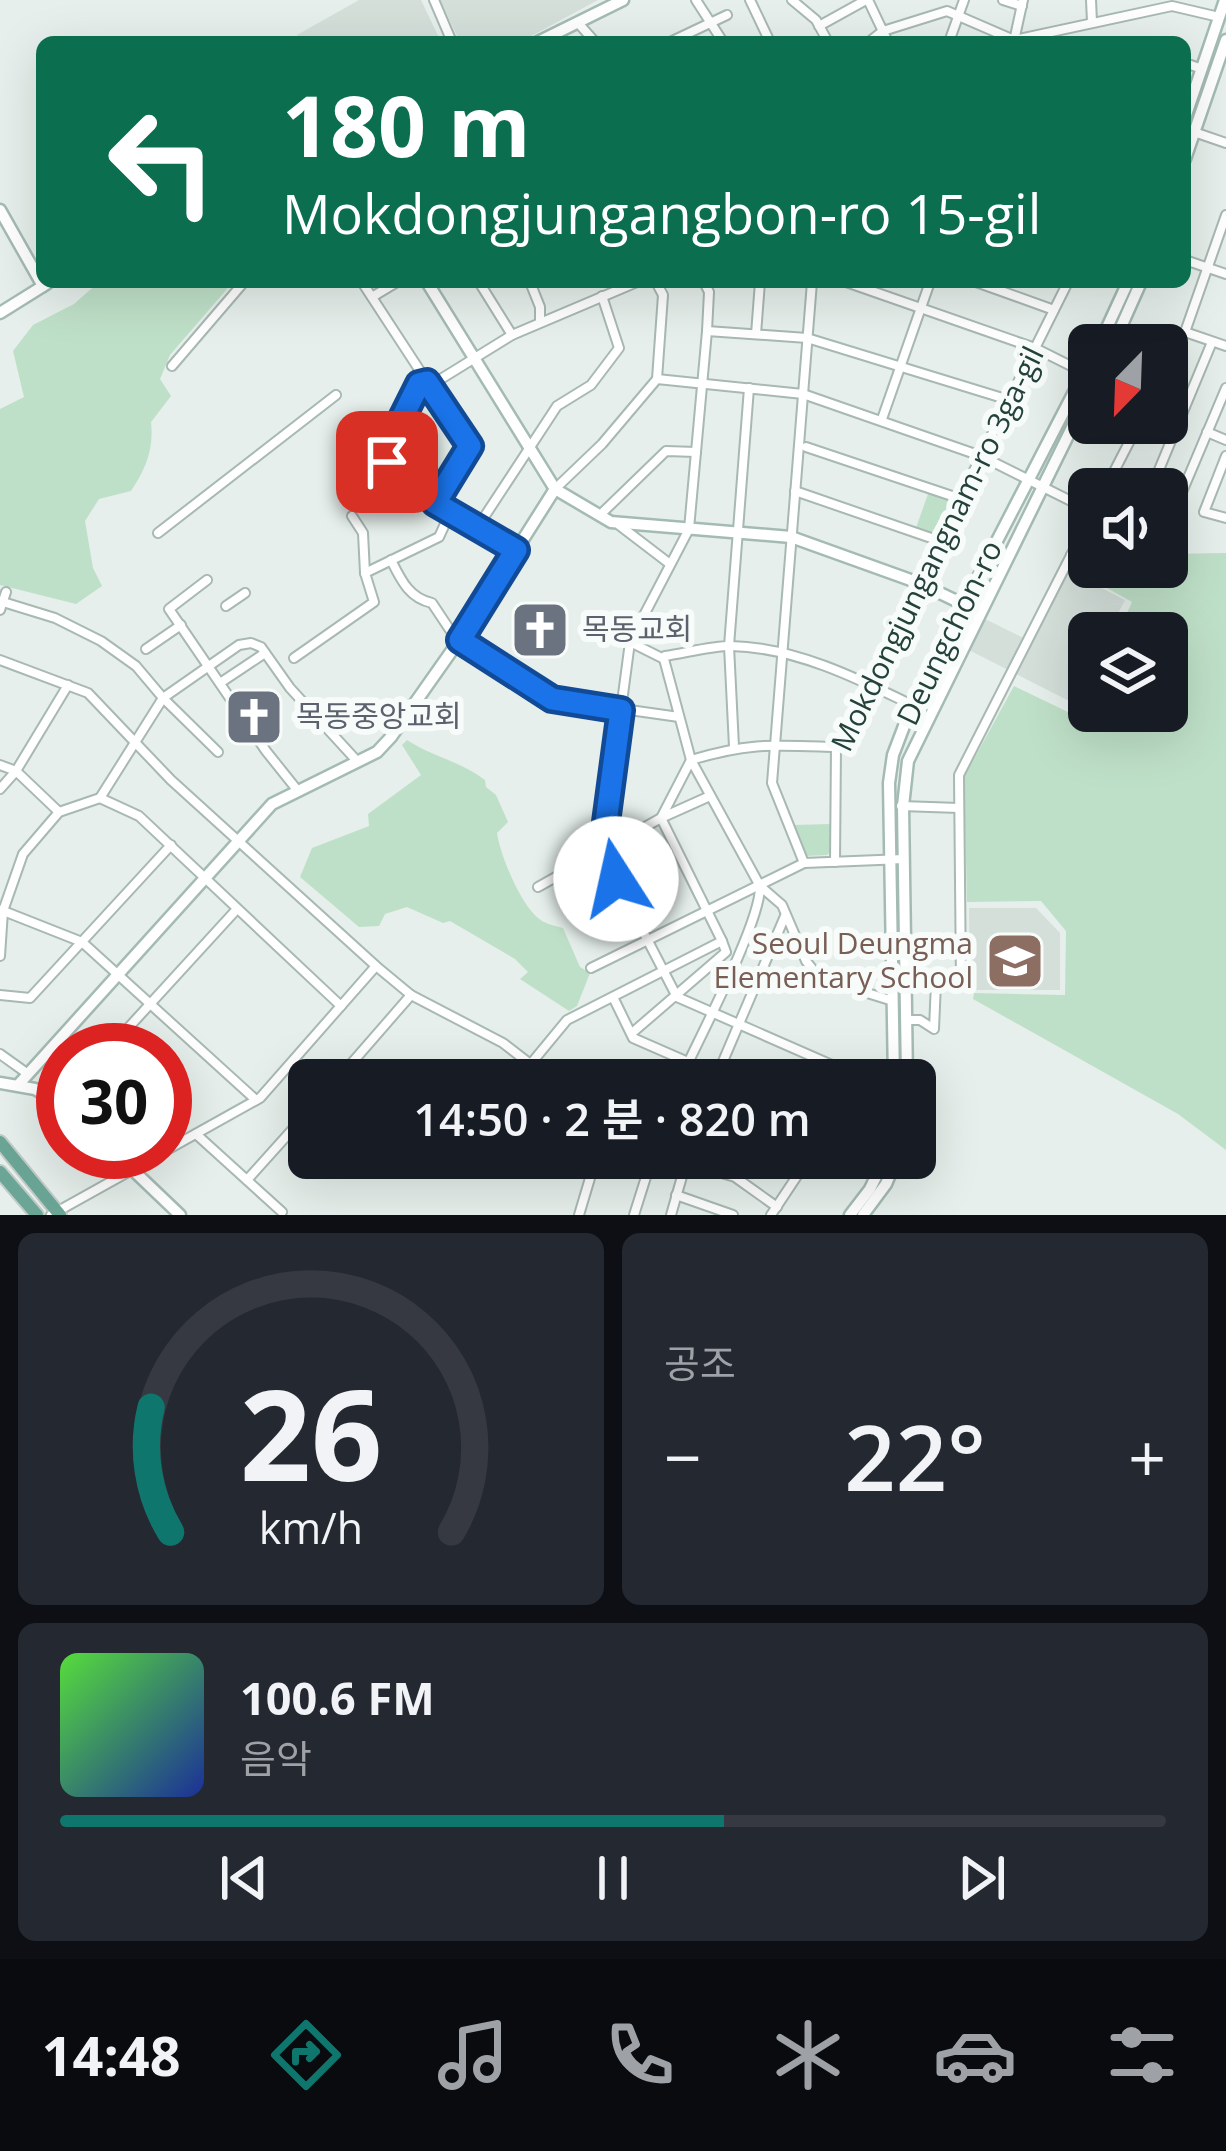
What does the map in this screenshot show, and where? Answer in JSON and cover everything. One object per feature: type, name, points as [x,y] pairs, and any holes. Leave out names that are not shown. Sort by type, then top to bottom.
[{"type":"main road","points":[[552,36],[623,0]]},
{"type":"main road","points":[[1191,101],[1225,0]]},
{"type":"main road","points":[[1191,141],[1226,40]]},
{"type":"main road","points":[[0,210],[36,268]]},
{"type":"main road","points":[[0,313],[40,288]]},
{"type":"main road","points":[[432,288],[555,489],[615,522],[791,537],[916,581],[979,613]]},
{"type":"main road","points":[[1109,324],[1125,288]]},
{"type":"main road","points":[[1123,324],[1139,288]]},
{"type":"main road","name":"Deungchon-ro","points":[[893,1059],[897,806],[893,755],[912,705],[1068,404]]},
{"type":"main road","name":"Deungchon-ro","points":[[897,806],[916,738],[1068,435]]},
{"type":"main road","points":[[19,1084],[272,805],[358,762],[391,737],[459,641],[555,489]]},
{"type":"main road","name":"Deungchon-ro","points":[[897,860],[906,967],[907,1059]]},
{"type":"main road","points":[[0,1083],[36,1092]]},
{"type":"main road","points":[[0,1142],[56,1214]]},
{"type":"main road","points":[[0,1172],[37,1215]]},
{"type":"main road","points":[[143,1179],[180,1215]]},
{"type":"main road","points":[[850,1215],[875,1179]]},
{"type":"main road","points":[[863,1215],[888,1179]]},
{"type":"street","points":[[434,0],[449,36]]},
{"type":"street","points":[[696,0],[720,36]]},
{"type":"street","points":[[750,0],[769,36]]},
{"type":"street","points":[[792,0],[824,36]]},
{"type":"street","points":[[951,36],[964,0]]},
{"type":"street","points":[[1003,0],[1022,3],[1015,36]]},
{"type":"street","points":[[1090,0],[1092,22]]},
{"type":"street","points":[[1116,17],[1122,0]]},
{"type":"street","points":[[819,26],[870,1],[885,36]]},
{"type":"street","points":[[1035,36],[1173,3],[1219,17]]},
{"type":"street","points":[[877,36],[947,11],[1004,36]]},
{"type":"street","points":[[682,36],[728,15]]},
{"type":"street","points":[[579,24],[590,36]]},
{"type":"street","points":[[1191,65],[1202,69]]},
{"type":"street","points":[[1194,132],[1226,143]]},
{"type":"street","points":[[1188,324],[1226,214]]},
{"type":"street","points":[[1191,262],[1226,274]]},
{"type":"street","points":[[172,366],[239,288]]},
{"type":"street","points":[[366,288],[470,446],[435,503],[516,550]]},
{"type":"street","points":[[372,297],[387,288]]},
{"type":"street","points":[[483,288],[512,334]]},
{"type":"street","points":[[532,288],[540,308],[539,322]]},
{"type":"street","points":[[387,462],[419,384],[436,382],[512,334],[622,288]]},
{"type":"street","points":[[555,489],[657,380],[663,295],[659,288]]},
{"type":"street","points":[[707,288],[689,529],[630,642],[602,852],[677,997],[810,1059]]},
{"type":"street","points":[[756,334],[760,288]]},
{"type":"street","points":[[804,863],[772,783],[811,288]]},
{"type":"street","points":[[863,288],[1068,362]]},
{"type":"street","points":[[882,419],[928,288]]},
{"type":"street","name":"Mokdongjungangnam-ro 3ga-gil","points":[[993,288],[1054,310]]},
{"type":"street","name":"Mokdongjungangnam-ro 3ga-gil","points":[[836,862],[836,747],[1065,288]]},
{"type":"street","points":[[477,528],[557,406],[591,385],[619,348],[602,296]]},
{"type":"street","points":[[707,331],[807,338],[1009,400]]},
{"type":"street","points":[[1188,333],[1226,346]]},
{"type":"street","points":[[1160,468],[1212,342]]},
{"type":"street","points":[[657,380],[803,394],[981,456],[1068,499]]},
{"type":"street","points":[[734,747],[729,646],[749,388]]},
{"type":"street","points":[[1188,478],[1226,388]]},
{"type":"street","points":[[158,533],[336,395]]},
{"type":"street","points":[[1207,432],[1226,440]]},
{"type":"street","points":[[806,447],[958,498]]},
{"type":"street","points":[[600,515],[666,451],[696,452]]},
{"type":"street","points":[[1226,456],[1204,512],[1226,518]]},
{"type":"street","points":[[794,491],[937,540]]},
{"type":"street","points":[[365,573],[439,537],[451,513]]},
{"type":"street","points":[[294,658],[374,602],[365,573],[363,533],[352,517]]},
{"type":"street","points":[[615,522],[670,564]]},
{"type":"street","points":[[391,560],[405,586],[419,600],[432,603],[459,641],[552,699],[679,717]]},
{"type":"street","points":[[906,967],[937,983],[961,985],[959,775],[1068,561]]},
{"type":"street","points":[[207,580],[169,609],[266,752],[298,790]]},
{"type":"street","points":[[226,606],[245,592]]},
{"type":"street","points":[[3,602],[55,618],[101,641],[136,666],[218,752]]},
{"type":"street","points":[[146,649],[181,626]]},
{"type":"street","points":[[630,642],[664,659],[691,760],[760,886],[782,905],[806,961],[814,970],[892,1000]]},
{"type":"street","points":[[0,956],[2,910],[23,854],[59,812],[100,798],[163,698],[239,645],[251,643],[266,653],[293,692],[358,762]]},
{"type":"street","points":[[664,659],[729,646],[783,653],[868,683],[912,705]]},
{"type":"street","points":[[220,683],[266,653]]},
{"type":"street","points":[[0,660],[88,693],[135,745],[376,966],[411,995],[503,1043],[524,1059]]},
{"type":"street","points":[[0,789],[68,685]]},
{"type":"street","points":[[661,818],[691,760],[734,747],[774,743],[836,747]]},
{"type":"street","points":[[0,765],[16,771],[59,812]]},
{"type":"street","points":[[538,887],[710,796]]},
{"type":"street","points":[[100,798],[139,816],[341,1006]]},
{"type":"street","points":[[897,806],[959,808]]},
{"type":"street","points":[[631,1033],[726,952],[661,818]]},
{"type":"street","points":[[0,995],[30,998],[171,845]]},
{"type":"street","points":[[590,968],[804,863],[897,860]]},
{"type":"street","points":[[689,1059],[760,898],[760,886]]},
{"type":"street","points":[[133,1023],[237,908]]},
{"type":"street","points":[[2,910],[82,941],[256,1100]]},
{"type":"street","points":[[724,1059],[786,914]]},
{"type":"street","points":[[535,1059],[567,1020],[722,941]]},
{"type":"street","points":[[192,1136],[256,1100],[376,966]]},
{"type":"street","points":[[906,1020],[920,1020],[934,1029],[937,983]]},
{"type":"street","points":[[355,1059],[411,995]]},
{"type":"street","points":[[613,997],[633,1038],[681,1059]]},
{"type":"street","points":[[0,1054],[30,1075]]},
{"type":"street","points":[[196,1134],[282,1212]]},
{"type":"street","points":[[247,1180],[288,1134]]},
{"type":"street","points":[[56,1214],[116,1179]]},
{"type":"street","points":[[579,1215],[590,1179]]},
{"type":"street","points":[[634,1215],[645,1179]]},
{"type":"street","points":[[670,1215],[681,1179]]},
{"type":"street","points":[[737,1179],[774,1211],[795,1179]]},
{"type":"street","points":[[676,1195],[733,1215]]},
{"type":"shaded area","points":[[359,0],[421,0],[438,36],[298,36]]},
{"type":"shaded area","points":[[440,0],[598,0],[531,36],[457,36]]},
{"type":"shaded area","points":[[1067,570],[1068,588],[1102,588],[1125,600],[1119,612],[1068,612],[1068,700],[969,650],[985,619],[1030,641]]},
{"type":"shaded area","name":"Seoul Deungma Elementary School","points":[[969,908],[1036,908],[1060,933],[1060,990],[970,990]]},
{"type":"green space","points":[[92,288],[228,288],[170,355],[160,379],[171,396],[151,422],[150,450],[136,483],[131,491],[99,499],[85,521],[93,568],[102,586],[76,604],[0,585],[0,409],[24,397],[13,351],[33,325],[74,304]]},
{"type":"green space","points":[[929,491],[950,498],[951,506],[935,535],[916,528]]},
{"type":"green space","points":[[1226,553],[1226,1150],[1178,1114],[973,999],[974,993],[1065,995],[1066,931],[1041,901],[967,902],[964,777],[1014,686],[1068,712],[1068,732],[1188,732],[1188,612],[1127,612],[1132,602],[1107,588],[1188,588],[1188,554]]},
{"type":"green space","points":[[407,740],[476,774],[496,795],[508,822],[497,833],[499,843],[521,895],[536,916],[563,928],[580,967],[590,973],[577,1006],[569,1011],[520,979],[528,972],[515,959],[450,921],[443,923],[407,907],[385,914],[379,926],[359,927],[300,877],[312,848],[369,826],[368,814],[421,775],[402,745]]},
{"type":"green space","points":[[830,824],[832,850],[827,855],[807,856],[794,825]]},
{"type":"place","name":"목동교회","points":[[540,630]]},
{"type":"place","name":"목동중앙교회","points":[[254,717]]},
{"type":"place","name":"Seoul Deungma Elementary School","points":[[1015,961]]},
{"type":"route","points":[[387,462],[413,394],[419,384],[427,382],[470,446],[435,503],[516,550],[460,640],[552,699],[621,710],[602,852],[616,879]]}]
